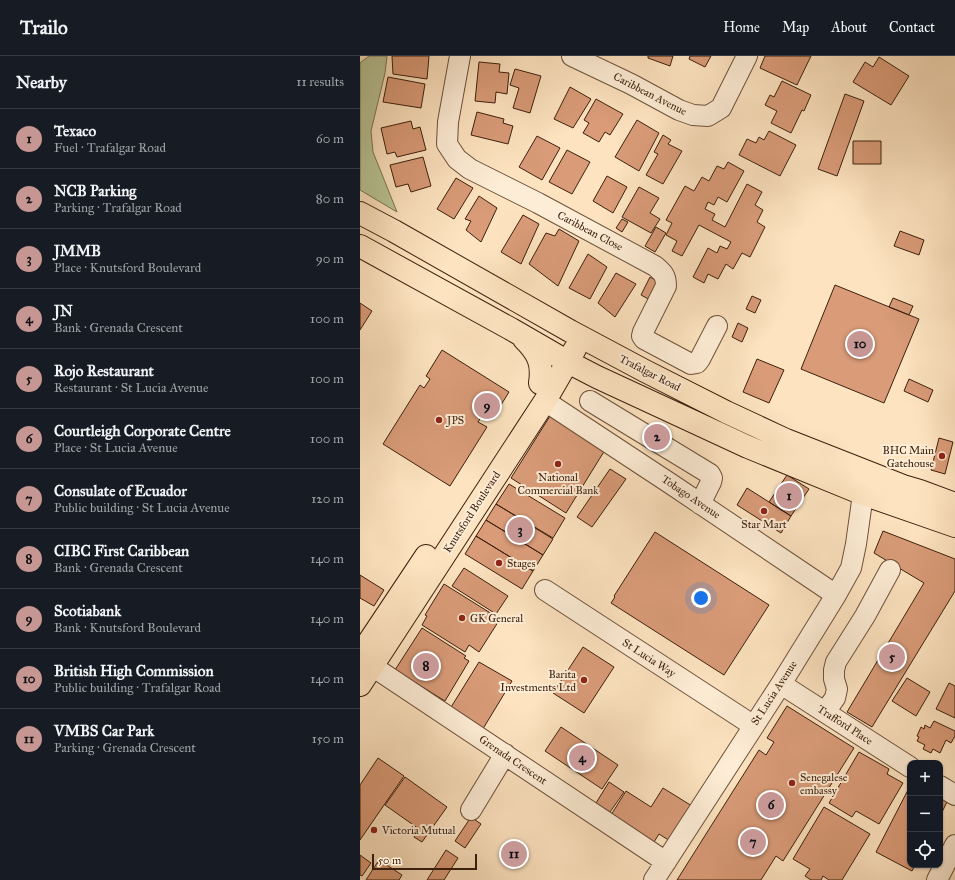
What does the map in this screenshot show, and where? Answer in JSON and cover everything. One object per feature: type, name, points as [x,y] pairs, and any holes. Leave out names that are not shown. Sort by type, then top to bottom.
[{"type":"main road","name":"Trafalgar Road","points":[[360,213],[576,335],[726,412],[786,440],[903,486],[955,504]]},
{"type":"main road","points":[[360,246],[597,377],[748,447],[863,494],[955,526]]},
{"type":"main road","points":[[511,329],[528,343],[537,355],[545,391],[566,376],[583,374],[597,377]]},
{"type":"main road","name":"Knutsford Boulevard","points":[[360,685],[364,659],[545,391],[576,335]]},
{"type":"street","name":"Caribbean Close","points":[[460,56],[448,122],[447,144],[457,159],[470,169],[655,266],[664,274],[666,286],[643,332],[642,336],[644,339],[691,364],[696,363],[700,359],[717,326]]},
{"type":"street","name":"Caribbean Avenue","points":[[572,56],[631,84],[678,110],[693,115],[708,116],[721,108],[747,56]]},
{"type":"street","name":"Tobago Avenue","points":[[545,391],[700,504],[836,595]]},
{"type":"street","points":[[590,401],[710,474],[712,478],[711,482],[700,504]]},
{"type":"street","name":"St Lucia Avenue","points":[[654,880],[781,684],[851,568],[863,494]]},
{"type":"street","points":[[825,712],[835,698],[837,689],[834,679],[836,662],[865,616],[890,570]]},
{"type":"street","name":"St Lucia Way","points":[[545,590],[754,726]]},
{"type":"street","name":"Grenada Crescent","points":[[364,659],[666,862]]},
{"type":"street","name":"Trafford Place","points":[[781,684],[907,765]]},
{"type":"street","points":[[472,810],[505,754]]},
{"type":"street","points":[[943,788],[955,795]]},
{"type":"street","points":[[941,879],[955,845]]},
{"type":"green space","points":[[369,56],[387,56],[385,73],[371,131],[373,152],[397,212],[360,190],[360,63]]},
{"type":"building","points":[[392,56],[429,56],[427,79],[393,74]]},
{"type":"building","points":[[648,56],[673,56],[670,66],[648,58]]},
{"type":"building","points":[[690,56],[711,56],[705,67],[689,59]]},
{"type":"building","points":[[765,56],[811,56],[797,85],[760,68]]},
{"type":"building","points":[[879,57],[909,76],[891,105],[853,82],[865,62],[873,67]]},
{"type":"building","points":[[479,62],[500,64],[499,72],[509,73],[507,94],[496,92],[495,103],[475,101]]},
{"type":"building","points":[[515,69],[541,76],[530,113],[513,108],[519,88],[510,85]]},
{"type":"building","points":[[388,77],[425,84],[421,108],[383,102]]},
{"type":"building","points":[[782,81],[811,95],[804,111],[802,110],[791,133],[771,123],[777,111],[765,105],[770,95],[774,97]]},
{"type":"building","points":[[570,87],[591,99],[573,128],[554,119]]},
{"type":"building","points":[[845,94],[864,101],[837,176],[818,169]]},
{"type":"building","points":[[596,99],[623,114],[610,135],[605,132],[599,142],[583,133],[589,123],[584,120]]},
{"type":"building","points":[[477,112],[504,119],[503,123],[513,126],[508,144],[471,135]]},
{"type":"building","points":[[637,120],[659,133],[639,171],[615,157]]},
{"type":"building","points":[[411,121],[413,129],[420,127],[426,150],[397,157],[395,152],[387,154],[381,128]]},
{"type":"building","points":[[769,131],[796,145],[780,176],[739,155],[747,139],[756,143],[759,137],[764,140]]},
{"type":"building","points":[[663,135],[671,140],[668,144],[682,151],[663,184],[646,175],[658,154],[654,152]]},
{"type":"building","points":[[537,136],[560,148],[542,180],[519,167]]},
{"type":"building","points":[[853,141],[881,141],[881,164],[853,164]]},
{"type":"building","points":[[567,150],[590,162],[572,194],[549,182]]},
{"type":"building","points":[[423,157],[431,186],[411,192],[408,184],[396,187],[390,165]]},
{"type":"building","points":[[728,162],[744,171],[727,202],[718,197],[714,205],[708,202],[705,209],[715,214],[712,220],[725,227],[747,184],[762,192],[755,205],[763,210],[757,222],[765,227],[750,257],[742,253],[733,269],[726,264],[718,279],[708,274],[704,283],[693,277],[708,248],[717,253],[720,246],[727,249],[731,242],[699,225],[682,256],[672,251],[677,241],[666,235],[672,223],[666,220],[685,186],[694,191],[702,177],[709,181],[717,166],[724,169]]},
{"type":"building","points":[[607,176],[627,187],[613,213],[593,201]]},
{"type":"building","points":[[456,178],[473,188],[454,219],[437,209]]},
{"type":"building","points":[[639,187],[659,198],[650,213],[660,219],[651,233],[622,217]]},
{"type":"building","points":[[479,196],[497,208],[481,242],[466,230],[471,221],[465,219]]},
{"type":"building","points":[[523,215],[539,224],[521,264],[501,252]]},
{"type":"building","points":[[622,219],[628,222],[622,232],[616,228]]},
{"type":"building","points":[[656,227],[666,233],[655,252],[645,246]]},
{"type":"building","points":[[559,229],[579,241],[558,286],[529,264],[546,233],[555,236]]},
{"type":"building","points":[[900,231],[924,240],[919,255],[894,246]]},
{"type":"building","points":[[588,254],[607,267],[590,299],[569,288]]},
{"type":"building","points":[[616,273],[636,284],[615,317],[598,303]]},
{"type":"building","points":[[650,277],[663,284],[654,302],[641,295]]},
{"type":"building","points":[[835,285],[919,319],[884,403],[801,369]]},
{"type":"building","points":[[752,296],[761,300],[755,313],[746,309]]},
{"type":"building","points":[[893,298],[913,306],[909,315],[889,307]]},
{"type":"building","points":[[360,303],[372,311],[360,330]]},
{"type":"building","points":[[738,323],[748,328],[742,342],[732,337]]},
{"type":"building","name":"JPS","points":[[442,350],[509,392],[493,418],[484,412],[478,422],[487,427],[450,486],[383,444],[420,385],[424,388],[430,379],[426,376]]},
{"type":"building","points":[[757,359],[784,370],[769,403],[743,392]]},
{"type":"building","points":[[909,379],[933,390],[928,402],[904,391]]},
{"type":"building","name":"National Commercial Bank","points":[[550,416],[605,450],[566,513],[511,478]]},
{"type":"building","name":"BHC Main Gatehouse","points":[[939,438],[953,442],[945,474],[931,470]]},
{"type":"building","points":[[610,469],[626,479],[592,527],[577,517]]},
{"type":"building","points":[[787,475],[809,489],[791,516],[769,502]]},
{"type":"building","points":[[509,484],[565,518],[553,538],[496,504]]},
{"type":"building","name":"Star Mart","points":[[747,488],[791,516],[781,533],[737,505]]},
{"type":"building","points":[[496,504],[553,539],[543,555],[486,520]]},
{"type":"building","points":[[486,520],[543,555],[533,571],[476,536]]},
{"type":"building","points":[[883,531],[955,559],[955,591],[872,727],[847,712],[924,583],[874,553]]},
{"type":"building","points":[[655,532],[769,605],[724,675],[611,603]]},
{"type":"building","name":"Stages","points":[[476,536],[533,571],[522,589],[465,554]]},
{"type":"building","points":[[464,568],[508,596],[496,614],[452,586]]},
{"type":"building","points":[[360,575],[384,590],[374,606],[360,598]]},
{"type":"building","name":"GK General","points":[[444,584],[500,619],[479,652],[469,645],[465,652],[422,625],[427,616],[425,615]]},
{"type":"building","points":[[422,628],[466,656],[464,658],[469,661],[445,701],[395,670]]},
{"type":"building","name":"Barita Investments Ltd","points":[[583,647],[614,667],[584,713],[553,693]]},
{"type":"building","points":[[479,662],[512,681],[481,732],[448,712]]},
{"type":"building","points":[[907,678],[930,692],[916,716],[892,701]]},
{"type":"building","points":[[949,683],[955,686],[955,718],[936,709]]},
{"type":"building","points":[[787,706],[854,748],[783,861],[776,856],[761,880],[677,880],[759,750],[766,755],[774,742],[767,738]]},
{"type":"building","points":[[934,721],[955,731],[955,736],[951,743],[946,740],[940,753],[933,749],[931,753],[923,749],[925,745],[917,741],[919,737],[917,736],[921,727],[924,729],[925,725],[930,728]]},
{"type":"building","points":[[561,727],[618,765],[602,789],[545,751]]},
{"type":"building","points":[[859,752],[889,769],[887,774],[903,783],[879,824],[856,811],[852,817],[829,803]]},
{"type":"building","points":[[378,758],[404,776],[360,840],[360,785]]},
{"type":"building","points":[[405,777],[447,807],[422,842],[414,837],[419,829],[385,805]]},
{"type":"building","points":[[609,782],[624,792],[610,812],[596,803]]},
{"type":"building","points":[[663,788],[692,806],[670,841],[659,834],[654,842],[611,815],[626,791],[651,807]]},
{"type":"building","points":[[907,792],[907,868],[914,868],[912,871],[876,852]]},
{"type":"building","points":[[943,798],[948,800],[943,810]]},
{"type":"building","points":[[824,807],[870,834],[842,880],[829,880],[823,876],[821,880],[811,880],[805,876],[810,869],[793,859]]},
{"type":"building","points":[[471,817],[481,824],[465,848],[455,841]]},
{"type":"building","points":[[446,850],[458,858],[444,880],[427,880]]},
{"type":"building","points":[[360,855],[371,863],[362,876],[360,875]]},
{"type":"building","points":[[379,860],[402,875],[399,880],[366,880]]},
{"type":"place","name":"British High Commission","points":[[860,344]]},
{"type":"place","name":"Scotiabank","points":[[487,406]]},
{"type":"place","name":"JPS","points":[[439,420]]},
{"type":"place","name":"NCB Parking","points":[[657,437]]},
{"type":"place","name":"BHC Main Gatehouse","points":[[942,456]]},
{"type":"place","name":"National Commercial Bank","points":[[558,464]]},
{"type":"place","name":"Texaco","points":[[789,496]]},
{"type":"place","name":"Star Mart","points":[[764,511]]},
{"type":"place","name":"JMMB","points":[[520,530]]},
{"type":"place","name":"Stages","points":[[499,563]]},
{"type":"place","name":"GK General","points":[[462,618]]},
{"type":"place","name":"Rojo Restaurant","points":[[892,657]]},
{"type":"place","name":"CIBC First Caribbean","points":[[426,666]]},
{"type":"place","name":"Barita Investments Ltd","points":[[584,680]]},
{"type":"place","name":"JN","points":[[582,758]]},
{"type":"place","name":"Senegalese embassy","points":[[792,783]]},
{"type":"place","name":"Courtleigh Corporate Centre","points":[[771,805]]},
{"type":"place","name":"Victoria Mutual","points":[[374,830]]},
{"type":"place","name":"Consulate of Ecuador","points":[[753,842]]},
{"type":"place","name":"VMBS Car Park","points":[[514,854]]}]
